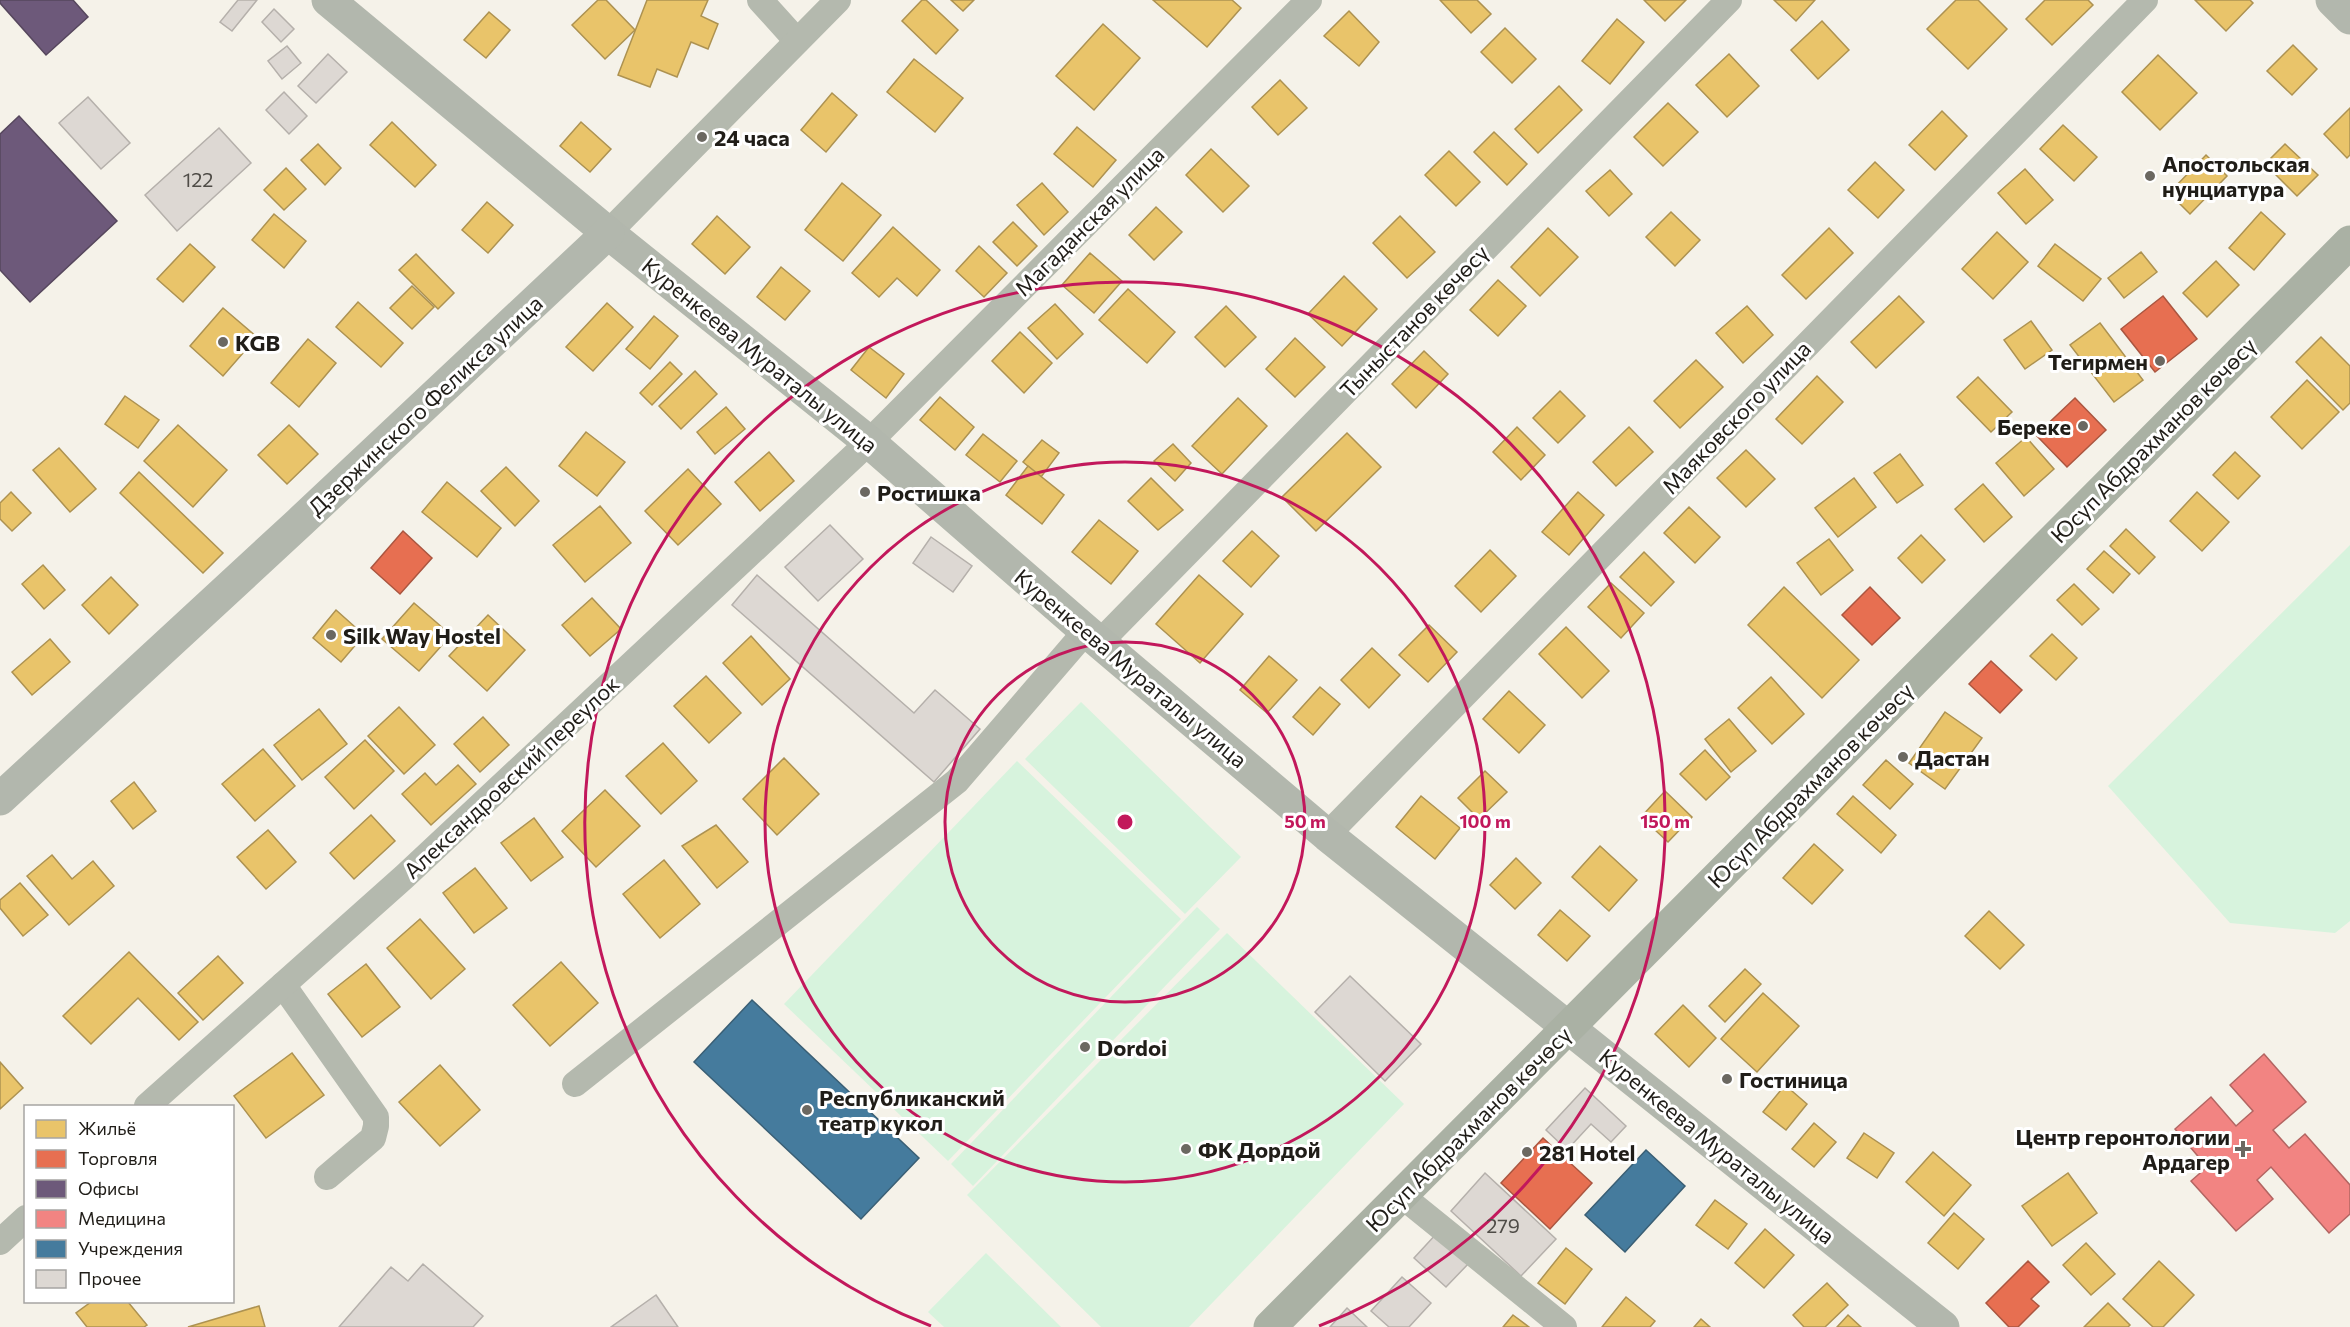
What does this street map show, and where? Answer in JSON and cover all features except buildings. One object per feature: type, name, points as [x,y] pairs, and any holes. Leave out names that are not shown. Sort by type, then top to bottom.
[{"type":"main road","name":"Юсуп Абдрахманов көчөсү","points":[[1270,1327],[2350,242]]},
{"type":"street","name":"Куренкеева Мураталы улица","points":[[328,0],[608,233],[869,442],[1093,637],[1327,835],[1943,1327]]},
{"type":"street","points":[[760,0],[797,41]]},
{"type":"street","name":"Дзержинского Феликса улица","points":[[0,799],[608,233],[838,0]]},
{"type":"street","name":"Магаданская улица","points":[[869,442],[1309,0]]},
{"type":"street","name":"Тыныстанов көчөсү","points":[[1093,637],[1729,0]]},
{"type":"street","name":"Маяковского улица","points":[[1327,835],[2145,0]]},
{"type":"street","points":[[2332,0],[2350,18]]},
{"type":"street","name":"Александровский переулок","points":[[149,1105],[404,877],[869,442]]},
{"type":"street","points":[[575,1084],[957,781],[1093,637]]},
{"type":"street","points":[[283,985],[375,1116],[376,1126],[373,1138],[327,1177]]},
{"type":"street","points":[[1402,1196],[1564,1327]]},
{"type":"street","points":[[0,1242],[24,1220]]},
{"type":"green space","points":[[2350,545],[2350,921],[2335,933],[2230,923],[2108,786]]},
{"type":"green space","points":[[1081,702],[1241,857],[1185,914],[1025,759]]},
{"type":"green space","points":[[1017,761],[1181,919],[948,1161],[784,1004]]},
{"type":"green space","name":"Dordoi","points":[[1197,907],[1220,929],[973,1186],[951,1164]]},
{"type":"green space","name":"ФК Дордой","points":[[1227,933],[1404,1104],[1189,1327],[1101,1327],[967,1195]]},
{"type":"green space","points":[[986,1253],[1061,1327],[944,1327],[928,1312]]},
{"type":"place","name":"24 часа","points":[[702,137]]},
{"type":"place","name":"Апостольская нунциатура","points":[[2150,176]]},
{"type":"place","name":"KGB","points":[[223,342]]},
{"type":"place","name":"Тегирмен","points":[[2160,361]]},
{"type":"place","name":"Береке","points":[[2083,426]]},
{"type":"place","name":"Ростишка","points":[[865,492]]},
{"type":"place","name":"Silk Way Hostel","points":[[331,635]]},
{"type":"place","name":"Дастан","points":[[1903,757]]},
{"type":"place","name":"Dordoi","points":[[1085,1047]]},
{"type":"place","name":"Гостиница","points":[[1727,1079]]},
{"type":"place","name":"Республиканский театр кукол","points":[[807,1110]]},
{"type":"place","name":"ФК Дордой","points":[[1186,1149]]},
{"type":"place","name":"Центр геронтологии Ардагер","points":[[2243,1149]]},
{"type":"place","name":"281 Hotel","points":[[1527,1152]]}]
